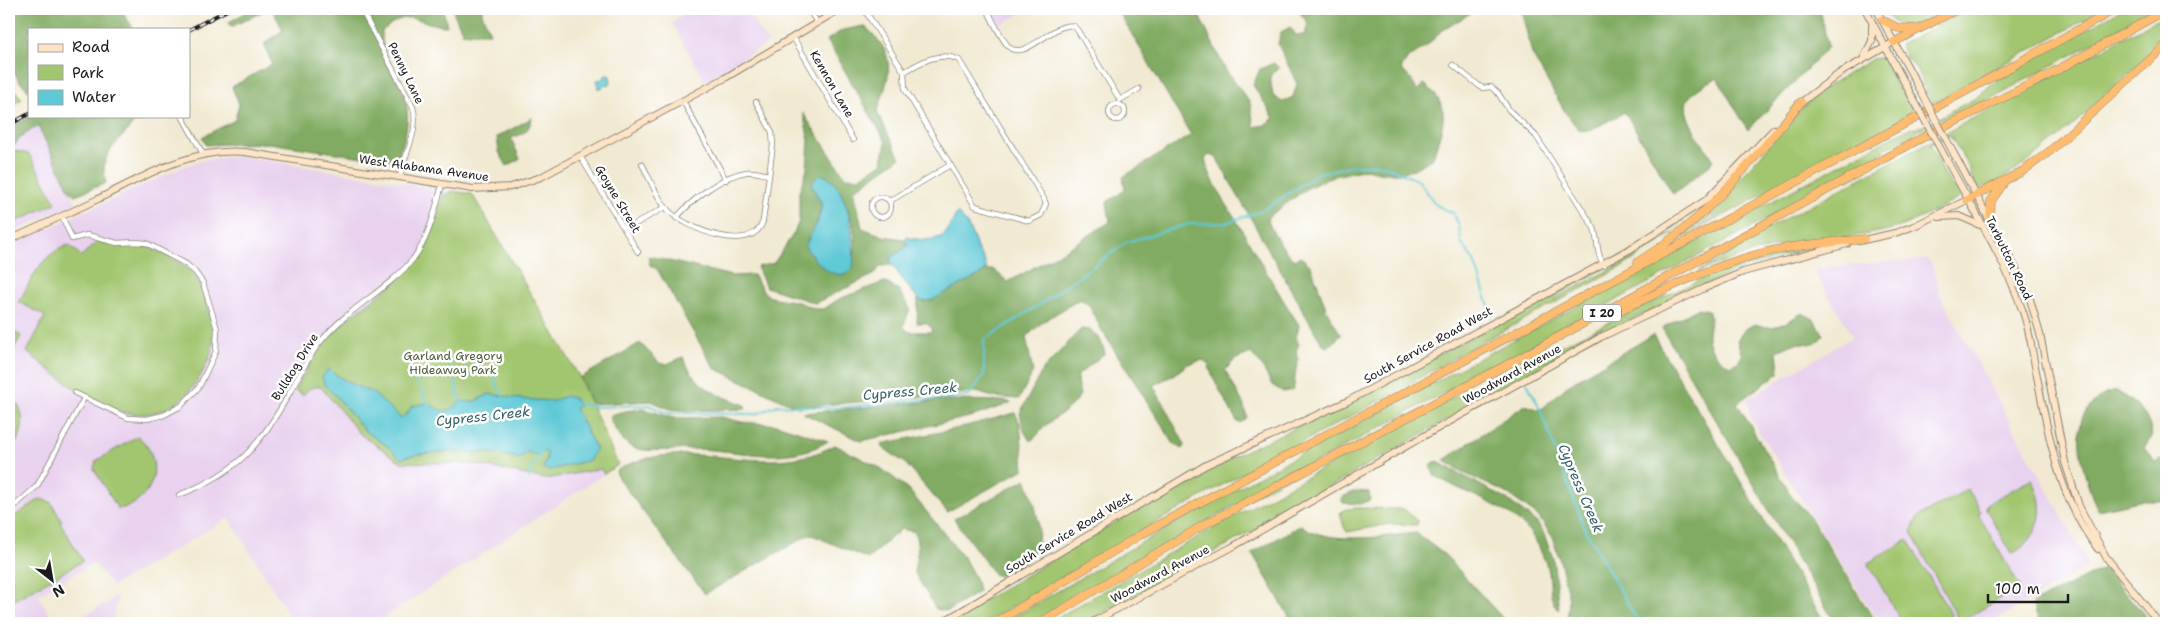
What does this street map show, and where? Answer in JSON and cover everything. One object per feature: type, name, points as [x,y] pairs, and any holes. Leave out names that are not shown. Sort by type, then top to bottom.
[{"type":"highway","points":[[1894,42],[1958,9]]},
{"type":"highway","name":"I 20","points":[[995,623],[1172,517],[2116,9]]},
{"type":"highway","name":"I 20","points":[[1040,623],[1207,523],[1556,338],[1916,141],[2043,78],[2166,10]]},
{"type":"highway","points":[[1882,20],[1898,28],[1918,29]]},
{"type":"highway","points":[[1967,200],[2023,171],[2050,151],[2166,45]]},
{"type":"highway","points":[[1562,308],[1654,252],[1700,217],[1734,184],[1801,102]]},
{"type":"highway","points":[[1990,221],[1991,201],[1998,188],[2007,179]]},
{"type":"highway","points":[[1556,338],[1725,264],[1790,248],[1864,240]]},
{"type":"main road","name":"West Alabama Avenue","points":[[9,240],[162,169],[203,154],[222,151],[245,152],[482,189],[511,187],[541,177],[682,101],[840,9]]},
{"type":"main road","name":"Tarbutton Road","points":[[1865,9],[2012,283],[2024,313],[2048,437],[2064,488],[2088,535],[2159,623]]},
{"type":"main road","name":"Tarbutton Road","points":[[1876,9],[2016,269],[2030,299],[2040,334],[2065,462],[2079,506],[2106,557]]},
{"type":"main road","points":[[1861,60],[1869,50],[1872,41],[1872,23]]},
{"type":"main road","name":"South Service Road West","points":[[941,623],[1206,465],[1348,402],[1515,310],[1604,264],[1662,230],[1706,200],[1801,102],[1840,73],[1894,42]]},
{"type":"main road","name":"Woodward Avenue","points":[[1091,623],[1234,546],[1422,437],[1601,337],[1743,272],[1895,233],[1967,200]]},
{"type":"main road","points":[[1933,217],[1959,216],[1973,220],[1982,226]]},
{"type":"street","name":"Penny Lane","points":[[361,9],[413,107],[416,118],[413,135],[403,160],[400,177]]},
{"type":"street","points":[[808,9],[816,22]]},
{"type":"street","points":[[864,9],[904,72],[905,89],[974,206],[1029,221],[1041,215],[1046,204],[1044,199],[959,60],[954,58],[925,59],[904,72]]},
{"type":"street","points":[[986,9],[1008,46],[1016,51],[1024,49],[1062,26],[1074,26],[1119,102],[1139,89]]},
{"type":"street","name":"Kennon Lane","points":[[793,37],[853,140]]},
{"type":"street","points":[[1453,65],[1482,88],[1491,87],[1498,93],[1509,110],[1536,136],[1594,228],[1597,238],[1597,255],[1604,264]]},
{"type":"street","points":[[682,101],[726,180]]},
{"type":"street","points":[[642,164],[665,207],[676,218],[696,229],[736,238],[748,237],[761,226],[770,175],[773,138],[769,126],[756,102]]},
{"type":"street","points":[[183,118],[203,154]]},
{"type":"street","name":"Goyne Street","points":[[580,156],[638,252]]},
{"type":"street","points":[[890,201],[950,165]]},
{"type":"street","points":[[676,218],[697,197],[726,180],[745,173],[770,175]]},
{"type":"street","name":"Bulldog Drive","points":[[179,495],[225,473],[257,444],[321,341],[341,319],[396,275],[416,254],[430,225],[442,184]]},
{"type":"street","points":[[885,197],[890,201],[890,211],[885,216],[878,216],[873,212],[871,206],[876,198],[885,197]]},
{"type":"street","points":[[625,230],[665,207]]},
{"type":"street","points":[[62,216],[72,239],[87,235],[117,243],[146,243],[186,264],[203,283],[217,329],[216,351],[206,374],[194,394],[173,411],[155,418],[137,419],[119,414],[75,393]]},
{"type":"street","points":[[9,511],[37,486],[84,398]]},
{"type":"street","points":[[1104,616],[1109,623]]},
{"type":"shaded area","points":[[689,9],[745,9],[768,43],[705,81],[672,23]]},
{"type":"shaded area","points":[[989,9],[1028,9],[1000,25]]},
{"type":"shaded area","points":[[36,121],[76,203],[9,234],[9,135]]},
{"type":"shaded area","points":[[239,156],[472,194],[580,378],[618,465],[376,623],[294,623],[229,518],[112,586],[94,563],[38,595],[55,623],[9,623],[9,246],[183,167],[205,160]]},
{"type":"shaded area","points":[[1927,259],[1932,264],[1939,293],[2089,565],[1991,623],[1879,623],[1750,417],[1747,399],[1853,337],[1814,270],[1818,268]]},
{"type":"shaded area","points":[[118,596],[112,623],[71,623]]},
{"type":"green space","points":[[9,9],[120,9],[133,28],[28,28],[28,90],[20,82],[9,64]]},
{"type":"green space","points":[[252,9],[268,9],[231,27],[229,22]]},
{"type":"green space","points":[[272,9],[443,9],[447,26],[407,18],[392,23],[382,31],[382,41],[386,57],[403,92],[407,110],[407,127],[403,145],[396,162],[269,143],[206,145],[202,137],[235,120],[239,104],[232,87],[272,64],[264,44],[283,30]]},
{"type":"green space","points":[[452,9],[482,9],[490,33],[463,33]]},
{"type":"green space","points":[[1117,9],[1196,9],[1225,69],[1250,103],[1254,127],[1265,125],[1274,118],[1253,85],[1260,69],[1274,63],[1279,68],[1270,76],[1273,96],[1282,102],[1293,97],[1297,84],[1278,44],[1281,32],[1290,27],[1296,35],[1305,35],[1308,23],[1297,9],[1477,9],[1440,32],[1428,45],[1408,58],[1401,69],[1411,79],[1417,91],[1424,84],[1440,101],[1443,110],[1442,127],[1433,158],[1414,169],[1400,173],[1383,173],[1366,169],[1330,177],[1306,189],[1267,218],[1275,235],[1290,256],[1294,260],[1301,257],[1311,266],[1327,311],[1341,335],[1328,347],[1323,345],[1318,337],[1216,157],[1209,155],[1205,159],[1210,175],[1218,190],[1299,325],[1296,339],[1299,344],[1296,351],[1299,360],[1296,367],[1293,390],[1283,392],[1272,385],[1262,366],[1251,353],[1236,359],[1225,370],[1243,403],[1247,417],[1244,421],[1238,423],[1213,378],[1208,363],[1202,360],[1188,364],[1172,376],[1153,385],[1185,445],[1183,449],[1174,444],[1101,329],[1089,305],[1080,299],[1044,321],[1026,337],[1033,372],[1019,399],[993,397],[977,392],[797,407],[714,368],[657,269],[650,265],[648,256],[732,276],[753,275],[764,292],[770,297],[798,302],[816,309],[824,309],[839,299],[884,282],[899,290],[910,309],[903,327],[909,332],[932,332],[932,328],[926,323],[917,323],[918,299],[924,302],[986,270],[994,270],[1008,282],[1110,222],[1107,202],[1125,190],[1123,177],[1191,135]]},
{"type":"green space","points":[[1521,9],[1820,9],[1828,47],[1748,130],[1717,78],[1705,84],[1694,93],[1688,99],[1686,105],[1687,113],[1699,139],[1713,159],[1710,165],[1673,194],[1625,112],[1589,131],[1579,130],[1565,112],[1532,54]]},
{"type":"green space","points":[[1881,9],[1947,9],[1921,22],[1904,24],[1888,18]]},
{"type":"green space","points":[[1970,9],[2104,9],[1693,232],[1718,214],[1717,212],[1690,231],[1691,233],[1674,242],[1726,195],[1799,111],[1820,91],[1872,59],[1885,57],[1891,67],[1892,77],[1914,111],[1931,101],[1915,67],[1907,59],[1900,45]]},
{"type":"green space","points":[[2122,9],[2157,9],[1960,115],[1940,119],[1887,148],[1871,162],[1854,172],[1221,513],[1030,623],[1003,623],[1215,500],[1905,130],[1923,126],[1976,98],[1995,81]]},
{"type":"green space","points":[[2166,15],[2166,40],[2073,125],[2019,168],[1995,182],[1977,188],[1971,177],[1970,169],[1950,135],[1930,145],[1946,177],[1955,186],[1961,197],[1899,227],[1861,235],[1771,248],[1734,258],[1698,272],[1729,254],[1727,250]]},
{"type":"green space","points":[[864,26],[883,46],[889,66],[888,76],[877,112],[900,158],[854,190],[862,228],[883,236],[904,239],[909,245],[893,256],[890,260],[892,265],[880,266],[875,274],[815,303],[766,287],[757,267],[774,263],[794,233],[799,221],[799,192],[807,169],[809,140],[803,113],[845,177],[859,178],[882,163],[886,142],[827,40],[843,30]],"holes":[[[824,175],[849,212],[855,234],[854,256],[846,274],[838,274],[825,269],[817,260],[807,241],[815,228],[822,205],[811,184]]]},
{"type":"green space","points":[[9,83],[22,99],[9,107]]},
{"type":"green space","points":[[28,118],[136,118],[108,154],[104,171],[106,183],[75,195],[70,191],[38,126],[19,138],[15,145],[9,148],[9,128]]},
{"type":"green space","points":[[532,118],[530,126],[525,131],[511,138],[520,159],[507,166],[499,152],[497,137]]},
{"type":"green space","points":[[10,150],[29,154],[56,203],[15,222],[9,222]]},
{"type":"green space","points":[[1725,185],[1727,186],[1706,206],[1705,204],[1669,231],[1554,297],[1555,299],[1635,256],[1676,231],[1622,267],[1462,353],[1387,397],[1229,481],[985,623],[946,623],[1202,471],[1355,400],[1643,245],[1670,229]]},
{"type":"green space","name":"Garland Gregory Hideaway Park","points":[[453,191],[472,194],[580,378],[618,465],[604,474],[601,469],[546,479],[474,464],[401,462],[360,434],[320,386],[310,388],[303,395],[294,390],[336,329],[395,282],[422,253],[429,240],[443,196]]},
{"type":"green space","points":[[98,241],[113,244],[139,245],[157,251],[191,271],[203,292],[214,334],[211,354],[202,373],[190,391],[166,409],[146,414],[135,414],[105,406],[64,381],[27,352],[45,316],[19,302],[38,268],[59,249],[69,245],[81,256]]},
{"type":"green space","points":[[1808,249],[1737,270],[1584,342],[1206,557],[1084,623],[1048,623],[1220,524],[1477,385],[1717,272],[1766,256]]},
{"type":"green space","points":[[1699,308],[1708,310],[1709,313],[1708,339],[1711,349],[1721,360],[1730,366],[1738,362],[1742,356],[1737,340],[1745,329],[1756,324],[1769,327],[1780,325],[1802,313],[1814,319],[1824,335],[1815,344],[1796,343],[1777,351],[1779,373],[1737,403],[1792,497],[1808,514],[1876,623],[1835,623],[1662,328]]},
{"type":"green space","points":[[9,329],[21,336],[9,358]]},
{"type":"green space","points":[[1081,329],[1091,330],[1101,341],[1105,353],[1078,375],[1077,383],[1080,395],[1076,400],[1030,441],[1024,431],[1020,413],[1042,371]]},
{"type":"green space","points":[[1653,335],[1825,623],[1567,623],[1569,600],[1561,564],[1552,536],[1537,515],[1506,493],[1464,473],[1444,460],[1525,405],[1540,410],[1571,383]]},
{"type":"green space","points":[[640,343],[661,364],[667,364],[683,357],[688,368],[701,383],[715,393],[745,405],[745,409],[688,411],[670,409],[651,401],[594,404],[590,401],[580,378]]},
{"type":"green space","points":[[2117,391],[2136,405],[2148,421],[2152,437],[2144,448],[2155,462],[2166,457],[2166,504],[2164,501],[2139,501],[2098,510],[2094,501],[2086,478],[2081,453],[2080,429],[2082,419],[2100,398],[2107,393]]},
{"type":"green space","points":[[9,394],[15,400],[22,414],[22,430],[15,444],[9,450],[14,422]]},
{"type":"green space","points":[[946,400],[1006,401],[1011,403],[974,416],[861,441],[803,413]]},
{"type":"green space","points":[[644,409],[673,418],[722,417],[741,422],[779,425],[828,441],[813,449],[780,455],[696,449],[655,451],[634,448],[622,440],[610,419],[611,415]]},
{"type":"green space","points":[[1015,413],[1020,423],[1024,469],[947,512],[906,464],[881,446],[881,444],[951,430]]},
{"type":"green space","points":[[138,436],[147,446],[152,458],[153,478],[150,487],[144,495],[128,506],[118,509],[94,469],[96,461]]},
{"type":"green space","points":[[835,445],[882,469],[908,489],[965,559],[979,592],[948,611],[936,609],[914,572],[918,548],[915,532],[901,529],[868,559],[810,534],[705,594],[618,478],[616,471],[642,460],[669,455],[781,460],[808,456]]},
{"type":"green space","points":[[1436,461],[1508,500],[1537,523],[1543,532],[1553,558],[1559,609],[1554,605],[1547,566],[1531,533],[1507,512],[1434,475],[1431,466]]},
{"type":"green space","points":[[1026,479],[1038,519],[1038,540],[1035,550],[1027,561],[999,576],[994,574],[954,519]]},
{"type":"green space","points":[[2032,479],[2040,501],[2039,521],[2030,540],[2012,554],[1986,509],[1987,504]]},
{"type":"green space","points":[[1968,489],[1981,512],[1978,514],[2020,587],[1960,622],[1911,532],[1918,517]]},
{"type":"green space","points":[[1355,491],[1369,492],[1370,500],[1360,504],[1343,503],[1341,498]]},
{"type":"green space","points":[[40,499],[51,502],[62,521],[60,522],[83,561],[9,603],[9,520]]},
{"type":"green space","points":[[1357,508],[1404,509],[1418,522],[1417,525],[1389,524],[1347,532],[1340,512]]},
{"type":"green space","points":[[1301,525],[1325,536],[1340,538],[1416,533],[1446,556],[1507,623],[1293,623],[1252,553]]},
{"type":"green space","points":[[1908,540],[1952,616],[1940,623],[1902,623],[1868,563]]},
{"type":"green space","points":[[2104,568],[2149,620],[2146,623],[2037,623],[2039,620],[2032,604]]},
{"type":"water","points":[[606,75],[610,76],[611,82],[609,85],[604,84],[602,89],[599,89],[597,80],[603,79]]},
{"type":"water","points":[[821,174],[831,180],[839,189],[845,202],[852,230],[853,268],[840,275],[826,269],[805,246],[818,221],[822,205],[811,184]]},
{"type":"water","points":[[957,213],[970,229],[986,270],[932,300],[920,300],[904,282],[890,260],[909,245],[904,239],[906,237],[932,239],[941,237],[948,230]]},
{"type":"water","points":[[328,369],[364,390],[371,391],[401,418],[406,415],[412,406],[429,403],[437,409],[445,411],[453,408],[460,401],[472,402],[490,394],[521,399],[553,401],[565,396],[574,398],[579,406],[575,408],[596,449],[590,460],[550,470],[542,468],[546,461],[547,453],[545,451],[537,455],[527,452],[519,459],[478,452],[442,452],[401,459],[389,447],[365,431],[336,396],[325,386],[322,377]]},
{"type":"waterway","name":"Cypress Creek","points":[[576,403],[596,407],[648,405],[666,413],[756,414],[778,405],[836,408],[969,396],[984,375],[984,340],[1042,303],[1127,242],[1189,224],[1225,223],[1262,211],[1319,173],[1354,165],[1383,165],[1419,181],[1436,205],[1453,213],[1459,225],[1461,242],[1474,261],[1492,315]]},
{"type":"waterway","points":[[443,357],[454,372],[458,395],[462,402]]},
{"type":"waterway","points":[[492,369],[498,388],[503,396]]},
{"type":"waterway","points":[[414,379],[418,384]]},
{"type":"waterway","name":"Cypress Creek","points":[[1527,383],[1538,404],[1585,529],[1639,623]]},
{"type":"waterway","points":[[421,388],[428,404]]},
{"type":"waterway","points":[[529,479],[532,466],[543,451]]},
{"type":"railway","points":[[190,29],[229,9]]},
{"type":"railway","points":[[9,125],[28,115]]}]
